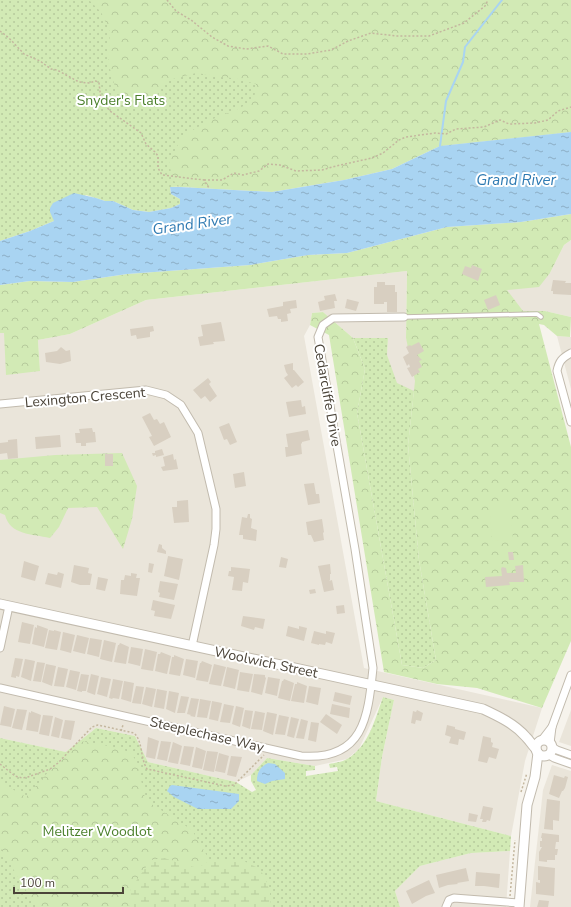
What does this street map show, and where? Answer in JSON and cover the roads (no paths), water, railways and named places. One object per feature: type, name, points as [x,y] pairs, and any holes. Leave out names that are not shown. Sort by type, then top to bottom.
[{"type":"street","name":"Cedarcliffe Drive","points":[[372,685],[373,668],[355,549],[318,337],[323,325],[333,318],[404,317]]},
{"type":"street","points":[[571,354],[564,357],[559,362],[557,370],[571,422]]},
{"type":"street","name":"Lexington Crescent","points":[[0,404],[146,390],[166,395],[181,405],[198,433],[216,510],[214,545],[192,646]]},
{"type":"street","name":"Woolwich Street","points":[[4,604],[483,709],[508,722],[526,737],[544,748]]},
{"type":"street","points":[[0,648],[4,604]]},
{"type":"street","points":[[446,907],[449,900],[454,898],[519,905],[528,805],[544,748],[571,675]]},
{"type":"street","name":"Steeplechase Way","points":[[0,688],[301,756],[316,756],[334,752],[347,746],[356,736],[364,723],[372,685]]},
{"type":"street","points":[[544,748],[557,750],[571,755]]},
{"type":"street","points":[[544,748],[554,758],[571,764]]},
{"type":"lane","name":"Cedarcliffe Drive","points":[[404,317],[537,314],[541,317]]},
{"type":"water","name":"Grand River","points":[[571,132],[571,214],[521,222],[447,227],[347,253],[308,255],[250,265],[127,274],[73,282],[30,281],[0,285],[0,241],[54,221],[50,212],[50,208],[53,203],[74,193],[105,201],[113,201],[133,210],[149,212],[171,208],[180,204],[180,199],[171,194],[170,187],[272,192],[344,180],[392,169],[440,146]]},
{"type":"water","points":[[268,763],[275,764],[285,773],[285,779],[272,781],[265,784],[257,781],[260,770]]},
{"type":"water","points":[[172,785],[239,794],[239,801],[231,809],[198,809],[174,797],[167,791]]},
{"type":"waterway","points":[[440,146],[446,101],[463,62],[465,47],[502,0]]},
{"type":"park label","name":"Snyder's Flats","points":[[121,100]]},
{"type":"park label","name":"Melitzer Woodlot","points":[[97,831]]}]
